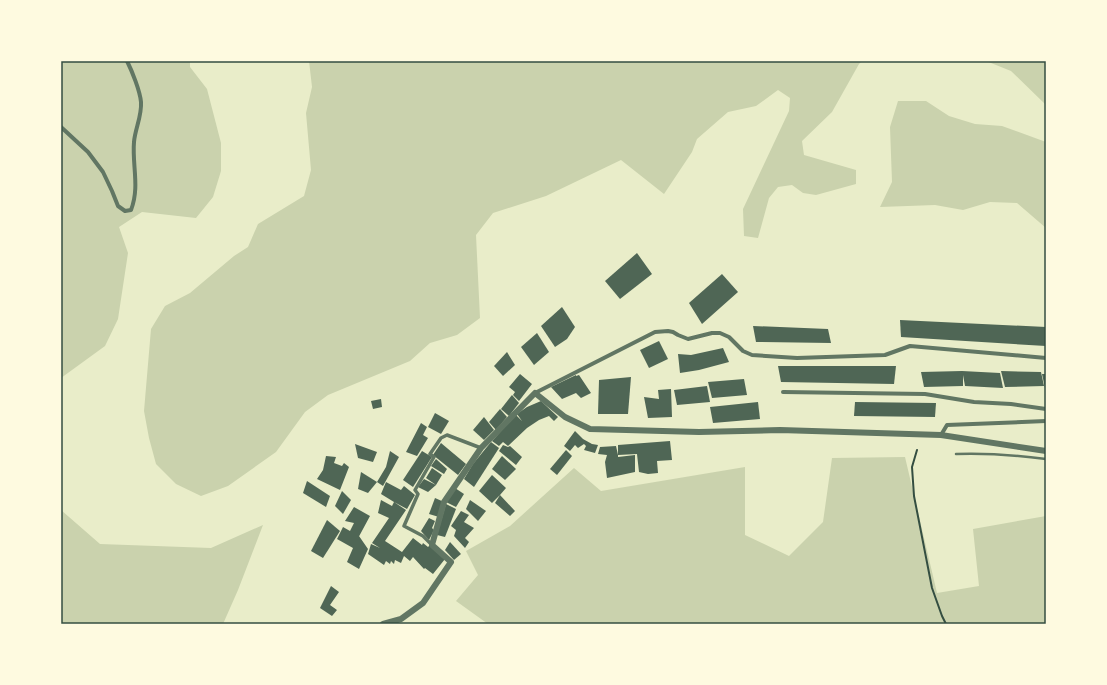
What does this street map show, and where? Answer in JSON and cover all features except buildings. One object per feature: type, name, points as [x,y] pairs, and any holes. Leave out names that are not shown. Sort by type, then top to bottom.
[{"type":"street","points":[[61,127],[88,152],[103,172],[118,206],[125,211],[131,210],[135,200],[136,181],[134,140],[141,111],[141,101],[131,68],[127,61]]},
{"type":"street","points":[[432,545],[444,502],[481,448],[535,393],[655,332],[668,330],[688,339],[712,333],[720,333],[729,337],[743,351],[752,355],[797,358],[885,355],[910,346],[1046,358]]},
{"type":"street","points":[[783,392],[925,394],[974,402],[1011,404],[1046,409]]},
{"type":"street","points":[[535,393],[565,417],[590,429],[699,432],[780,430],[941,435],[1046,452]]},
{"type":"street","points":[[941,435],[947,425],[1046,421]]},
{"type":"street","points":[[383,624],[400,619],[423,603],[451,562],[423,536],[404,526],[418,494],[415,490],[434,457],[430,454],[441,438],[448,435],[481,448]]},
{"type":"lane","points":[[956,454],[1004,454],[1046,459]]},
{"type":"path","points":[[917,450],[912,467],[914,496],[932,588],[946,624]]},
{"type":"green space","points":[[61,61],[190,61],[190,67],[207,89],[221,143],[221,171],[213,197],[196,218],[142,212],[119,227],[128,253],[118,319],[105,346],[61,378]]},
{"type":"green space","points":[[309,61],[862,61],[832,112],[802,141],[804,155],[856,170],[856,184],[816,195],[803,193],[792,185],[778,187],[769,198],[758,238],[744,236],[743,209],[789,111],[790,98],[778,90],[756,106],[728,112],[697,139],[692,152],[664,194],[621,160],[546,196],[493,213],[476,235],[480,318],[457,335],[430,343],[410,361],[328,395],[305,412],[276,452],[228,486],[201,496],[176,484],[156,464],[144,411],[151,329],[165,306],[190,293],[234,256],[248,247],[258,224],[304,196],[311,170],[306,113],[312,87]]},
{"type":"green space","points":[[986,61],[1046,61],[1046,105],[1011,71]]},
{"type":"green space","points":[[898,101],[926,101],[949,116],[975,124],[1002,126],[1046,142],[1046,228],[1017,203],[990,202],[963,210],[935,205],[880,207],[892,182],[890,127]]},
{"type":"green space","points":[[905,457],[937,593],[979,586],[973,529],[1046,516],[1046,624],[488,624],[456,601],[478,575],[466,551],[510,526],[574,468],[601,491],[745,467],[745,535],[789,556],[823,522],[832,458]]},
{"type":"green space","points":[[61,510],[100,544],[211,548],[263,525],[223,624],[61,624]]}]
